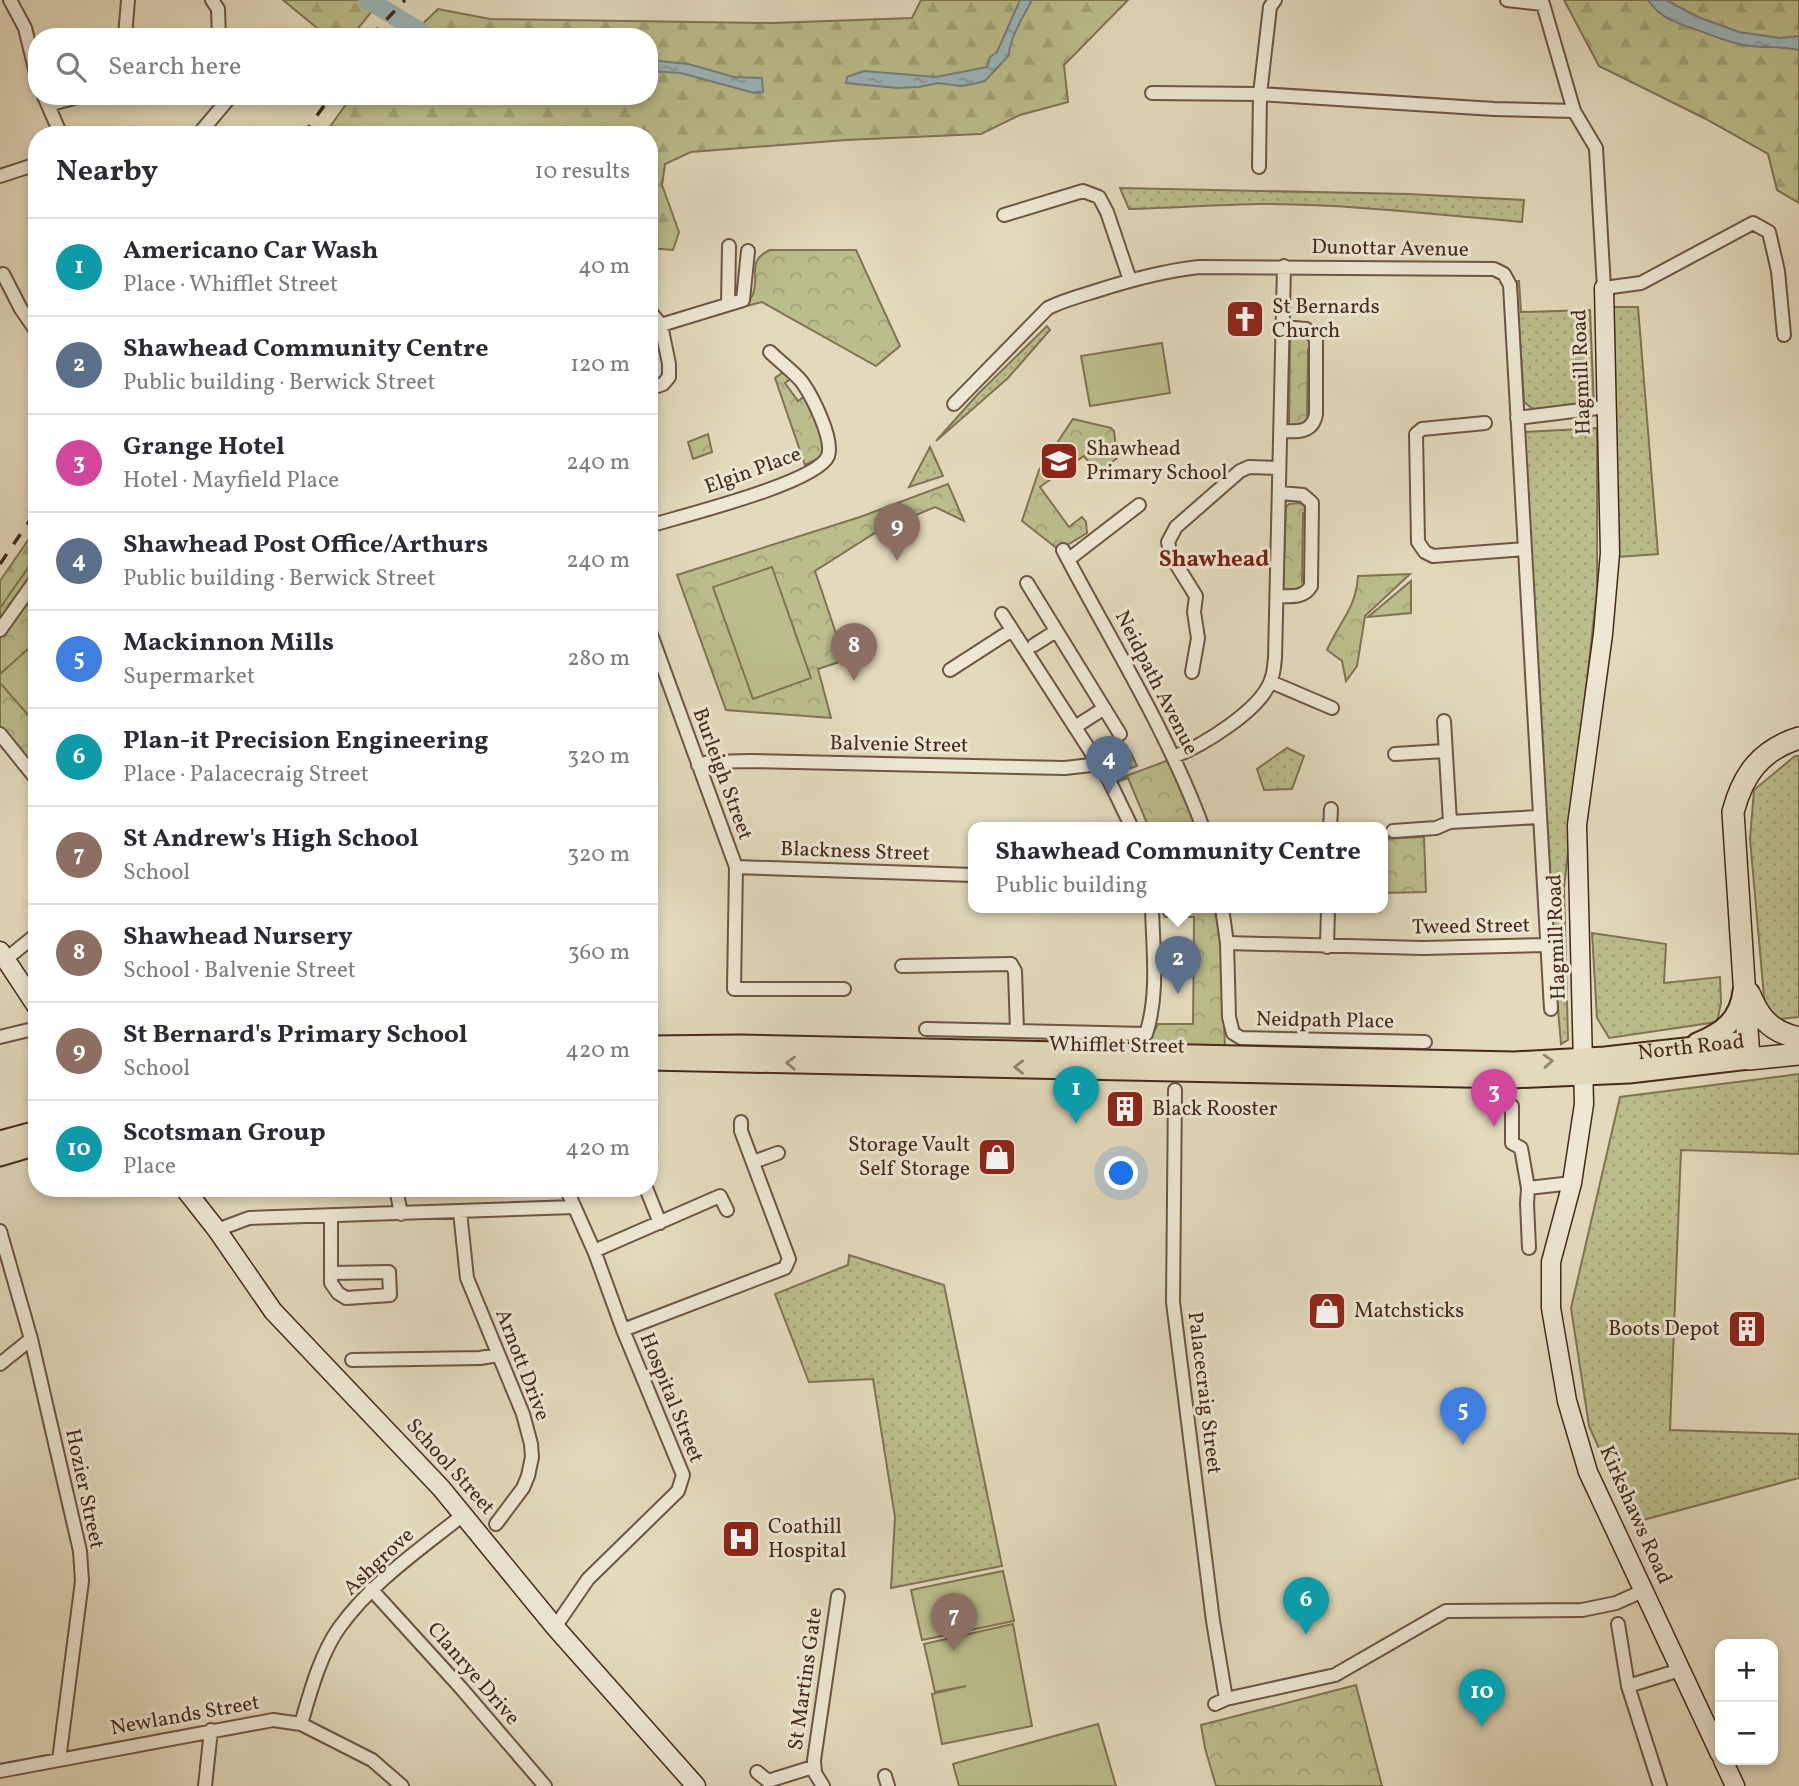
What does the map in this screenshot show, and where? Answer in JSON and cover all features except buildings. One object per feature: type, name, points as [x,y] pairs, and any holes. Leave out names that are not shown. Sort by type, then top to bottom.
[{"type":"highway","points":[[1749,1050],[1733,812],[1742,783],[1750,772],[1771,751],[1799,738]]},
{"type":"highway","points":[[1745,981],[1756,1009],[1764,1020],[1798,1042]]},
{"type":"highway","name":"North Road","points":[[1749,1050],[1798,1042]]},
{"type":"main road","points":[[1676,1051],[1710,1038],[1729,1025],[1741,1006],[1745,981]]},
{"type":"main road","name":"Whifflet Street","points":[[658,1046],[739,1045],[1498,1077],[1583,1067]]},
{"type":"main road","name":"North Road","points":[[1583,1067],[1749,1050]]},
{"type":"main road","name":"North Road","points":[[1583,1067],[1676,1051],[1749,1050]]},
{"type":"main road","name":"Whifflet Street","points":[[658,1060],[1074,1068],[1209,1063]]},
{"type":"main road","points":[[0,1141],[28,1133]]},
{"type":"main road","points":[[0,1156],[28,1148]]},
{"type":"street","points":[[10,0],[25,28],[28,40]]},
{"type":"street","points":[[126,28],[128,0]]},
{"type":"street","points":[[212,0],[218,9],[219,28]]},
{"type":"street","points":[[1259,167],[1261,94],[1270,6],[1275,0]]},
{"type":"street","name":"Hagmill Road","points":[[1507,0],[1543,4],[1574,111],[1596,148],[1604,288],[1610,553],[1603,634],[1577,825],[1583,1067]]},
{"type":"street","points":[[1152,93],[1261,94],[1494,109],[1574,111]]},
{"type":"street","points":[[48,105],[57,126]]},
{"type":"street","points":[[206,126],[223,105]]},
{"type":"street","points":[[0,176],[28,167]]},
{"type":"street","points":[[1004,215],[1083,191],[1099,197],[1107,212],[1130,280]]},
{"type":"street","points":[[1604,288],[1641,283],[1753,223],[1769,232],[1777,271],[1784,335]]},
{"type":"street","points":[[728,304],[729,246]]},
{"type":"street","points":[[662,325],[743,300],[748,251]]},
{"type":"street","points":[[1174,757],[1238,719],[1271,682],[1275,658],[1277,596],[1284,266]]},
{"type":"street","name":"Dunottar Avenue","points":[[954,404],[1048,308],[1130,280],[1199,267],[1284,266],[1500,271],[1510,285],[1551,1009]]},
{"type":"street","points":[[3,274],[28,319]]},
{"type":"street","points":[[658,320],[662,325],[669,364],[669,377],[658,386]]},
{"type":"street","points":[[1280,431],[1297,432],[1307,429],[1314,422],[1316,414],[1316,338],[1306,329],[1283,327]]},
{"type":"street","name":"Elgin Place","points":[[658,523],[803,476],[827,457],[827,434],[801,381],[770,352]]},
{"type":"street","points":[[1517,418],[1606,407]]},
{"type":"street","points":[[1485,423],[1422,429],[1416,434],[1418,542],[1425,552],[1433,556],[1525,550]]},
{"type":"street","points":[[1192,672],[1198,638],[1196,596],[1171,556],[1168,542],[1177,527],[1240,471],[1250,467],[1279,468]]},
{"type":"street","points":[[1277,596],[1304,595],[1311,586],[1312,503],[1303,495],[1280,493]]},
{"type":"street","name":"Neidpath Avenue","points":[[1139,505],[1108,520],[1066,555],[1174,757],[1201,822]]},
{"type":"street","points":[[1027,583],[1120,734]]},
{"type":"street","points":[[0,630],[28,591]]},
{"type":"street","points":[[1002,614],[1098,762],[1129,822]]},
{"type":"street","points":[[950,670],[1012,630]]},
{"type":"street","points":[[1034,645],[1056,632]]},
{"type":"street","name":"Burleigh Street","points":[[658,654],[736,867],[734,989],[844,989]]},
{"type":"street","points":[[1271,682],[1332,708]]},
{"type":"street","points":[[1075,727],[1103,709]]},
{"type":"street","points":[[1444,721],[1450,822]]},
{"type":"street","points":[[0,734],[28,769]]},
{"type":"street","points":[[1395,754],[1446,751]]},
{"type":"street","name":"Balvenie Street","points":[[698,765],[709,762],[750,761],[1065,768],[1098,762]]},
{"type":"street","points":[[1330,822],[1331,809]]},
{"type":"street","points":[[1393,831],[1436,828],[1450,822],[1539,817]]},
{"type":"street","name":"Blackness Street","points":[[736,867],[968,875]]},
{"type":"street","points":[[926,1030],[1146,1034],[1151,1019],[1154,989],[1152,913]]},
{"type":"street","points":[[1223,913],[1227,943]]},
{"type":"street","points":[[1327,947],[1328,913]]},
{"type":"street","points":[[28,940],[3,955],[28,993]]},
{"type":"street","name":"Tweed Street","points":[[1227,943],[1448,948],[1547,945]]},
{"type":"street","name":"Neidpath Place","points":[[1227,943],[1230,1026],[1233,1033],[1241,1038],[1425,1042]]},
{"type":"street","points":[[902,966],[1011,964],[1015,971],[1017,1031]]},
{"type":"street","points":[[0,1037],[28,1030]]},
{"type":"street","name":"Kirkshaws Road","points":[[1583,1067],[1584,1104],[1573,1183],[1551,1262],[1551,1308],[1567,1401],[1588,1472],[1715,1744]]},
{"type":"street","points":[[1073,1099],[1074,1068]]},
{"type":"street","name":"Palacecraig Street","points":[[1175,1090],[1173,1302],[1212,1608],[1221,1702],[1335,1675],[1446,1611],[1582,1610],[1616,1603],[1643,1591]]},
{"type":"street","points":[[1511,1106],[1512,1143],[1521,1148],[1528,1188],[1529,1248]]},
{"type":"street","points":[[623,1331],[785,1268],[789,1259],[741,1131],[741,1122]]},
{"type":"street","points":[[753,1162],[778,1153]]},
{"type":"street","points":[[1528,1188],[1573,1183]]},
{"type":"street","points":[[594,1251],[720,1196],[727,1210]]},
{"type":"street","name":"School Street","points":[[191,1197],[273,1311],[441,1488],[555,1627],[691,1781]]},
{"type":"street","points":[[398,1197],[401,1214]]},
{"type":"street","name":"Hospital Street","points":[[555,1627],[588,1579],[678,1491],[683,1475],[623,1331],[594,1251],[569,1197]]},
{"type":"street","points":[[650,1197],[660,1223]]},
{"type":"street","points":[[217,1230],[249,1219],[573,1208]]},
{"type":"street","name":"Arnott Drive","points":[[460,1212],[467,1278],[523,1414],[531,1444],[532,1457],[523,1488],[496,1524]]},
{"type":"street","points":[[331,1215],[331,1273],[331,1283],[334,1289],[346,1298],[390,1295],[389,1272],[331,1273]]},
{"type":"street","name":"Hozier Street","points":[[0,1231],[31,1339],[80,1551],[82,1581],[59,1760]]},
{"type":"street","points":[[0,1364],[31,1339]]},
{"type":"street","points":[[352,1360],[480,1358],[498,1355]]},
{"type":"street","name":"Ashgrove","points":[[301,1724],[312,1685],[338,1630],[372,1589],[463,1515]]},
{"type":"street","name":"Clanrye Drive","points":[[372,1589],[544,1786]]},
{"type":"street","name":"St Martins Gate","points":[[823,1786],[813,1767],[838,1596]]},
{"type":"street","points":[[1618,1624],[1628,1686],[1660,1786]]},
{"type":"street","points":[[1628,1686],[1680,1670]]},
{"type":"street","name":"Newlands Street","points":[[0,1771],[273,1720],[301,1724],[372,1760],[401,1786]]},
{"type":"street","points":[[205,1786],[211,1730]]},
{"type":"street","points":[[1725,1765],[1735,1786]]},
{"type":"street","name":"St Martins Gate","points":[[757,1772],[767,1784],[813,1767]]},
{"type":"green space","points":[[283,0],[381,0],[358,28],[317,28]]},
{"type":"green space","points":[[921,0],[1128,0],[1064,65],[1068,102],[1020,115],[981,134],[846,140],[691,152],[665,164],[662,185],[679,232],[673,250],[658,249],[658,126],[330,126],[346,105],[658,105],[658,28],[418,28],[438,9],[490,19],[772,23],[912,18]]},
{"type":"green space","points":[[1564,0],[1799,0],[1799,203],[1777,190],[1768,154],[1704,118],[1599,66]]},
{"type":"green space","points":[[1120,188],[1408,194],[1524,200],[1522,222],[1290,204],[1129,209]]},
{"type":"green space","points":[[770,250],[856,250],[900,346],[876,366],[762,302],[743,307],[753,294],[756,263]]},
{"type":"green space","points":[[1516,281],[1519,281],[1521,312],[1590,310],[1594,406],[1533,409],[1524,402]]},
{"type":"green space","points":[[1608,307],[1638,307],[1658,554],[1618,557]]},
{"type":"green space","points":[[1047,326],[1050,330],[1008,378],[936,441],[977,395]]},
{"type":"green space","points":[[1295,337],[1308,339],[1314,346],[1308,349],[1307,418],[1312,421],[1308,427],[1289,427],[1290,340]]},
{"type":"green space","points":[[1162,343],[1170,393],[1090,406],[1081,356]]},
{"type":"green space","points":[[785,371],[792,378],[785,383],[798,401],[806,395],[827,445],[821,457],[805,465],[775,378]]},
{"type":"green space","points":[[1073,419],[1111,428],[1114,431],[1117,458],[1097,474],[1084,456],[1068,467],[1064,461],[1051,470],[1055,476],[1040,487],[1069,527],[1082,517],[1086,522],[1087,533],[1059,550],[1022,521],[1039,470]]},
{"type":"green space","points":[[1597,428],[1597,590],[1564,888],[1568,1040],[1561,1044],[1539,738],[1525,432]]},
{"type":"green space","points":[[708,434],[712,452],[693,459],[688,442]]},
{"type":"green space","points":[[930,447],[943,476],[909,487]]},
{"type":"green space","points":[[948,484],[964,521],[935,507],[878,531],[815,571],[845,660],[818,669],[831,718],[726,710],[677,575],[860,517]]},
{"type":"green space","points":[[1300,503],[1309,510],[1303,513],[1302,582],[1306,585],[1305,591],[1283,591],[1286,507]]},
{"type":"green space","points":[[28,540],[28,575],[0,615],[0,581]]},
{"type":"green space","points":[[772,567],[811,678],[753,699],[713,587]]},
{"type":"green space","points":[[28,568],[28,765],[0,736],[0,608]]},
{"type":"green space","points":[[1410,574],[1365,616],[1357,666],[1346,681],[1342,661],[1327,650],[1354,598],[1358,576]]},
{"type":"green space","points":[[1411,581],[1411,613],[1368,617]]},
{"type":"green space","points":[[28,649],[28,715],[0,683],[0,674]]},
{"type":"green space","points":[[1287,748],[1304,756],[1292,789],[1264,790],[1257,769]]},
{"type":"green space","points":[[1130,751],[1137,766],[1113,774],[1111,770],[1128,764],[1124,754]]},
{"type":"green space","points":[[1795,756],[1799,756],[1799,1017],[1780,1019],[1765,1008],[1750,839],[1754,790]]},
{"type":"green space","points":[[1169,760],[1195,822],[1146,822],[1128,778],[1116,782],[1115,780]]},
{"type":"green space","points":[[1424,837],[1426,892],[1388,893],[1388,839]]},
{"type":"green space","points":[[1163,913],[1216,913],[1221,945],[1225,1049],[1152,1048],[1150,1039],[1158,1024],[1193,1024],[1194,917],[1165,917]]},
{"type":"green space","points":[[1592,933],[1666,944],[1664,983],[1720,977],[1721,1003],[1717,1022],[1609,1038],[1597,1018]]},
{"type":"green space","points":[[1799,1074],[1799,1154],[1681,1150],[1670,1430],[1799,1434],[1799,1478],[1632,1523],[1589,1426],[1571,1308],[1620,1097]]},
{"type":"green space","points":[[849,1255],[944,1285],[1002,1566],[891,1588],[895,1517],[873,1379],[809,1382],[775,1294],[848,1265]]},
{"type":"green space","points":[[1003,1571],[1014,1621],[922,1640],[911,1590]]},
{"type":"green space","points":[[1013,1624],[1032,1726],[942,1744],[932,1694],[966,1686],[935,1692],[924,1644]]},
{"type":"green space","points":[[1356,1685],[1382,1786],[1216,1786],[1201,1725]]},
{"type":"green space","points":[[1098,1724],[1116,1786],[959,1786],[953,1764]]},
{"type":"water","points":[[1020,0],[1032,0],[1014,35],[1009,55],[985,81],[961,86],[938,83],[897,88],[846,83],[847,77],[864,71],[936,77],[987,67],[990,57],[997,52]]},
{"type":"water","points":[[1648,0],[1666,0],[1698,17],[1739,32],[1780,38],[1799,36],[1799,50],[1737,44],[1672,21],[1659,13]]},
{"type":"water","points":[[658,61],[688,64],[734,77],[762,78],[763,92],[754,93],[681,73],[658,72]]},
{"type":"waterway","points":[[368,0],[414,28]]},
{"type":"railway","points":[[379,28],[405,0]]},
{"type":"railway","points":[[309,126],[325,105]]},
{"type":"railway","points":[[0,564],[28,523]]},
{"type":"place","name":"St Bernards Church","points":[[1245,319]]},
{"type":"place","name":"Shawhead Primary School","points":[[1059,461]]},
{"type":"place","name":"St Bernard's Primary School","points":[[897,561]]},
{"type":"place","name":"Shawhead Nursery","points":[[854,681]]},
{"type":"place","name":"Shawhead Post Office/Arthurs","points":[[1109,794]]},
{"type":"place","name":"Shawhead Community Centre","points":[[1178,994]]},
{"type":"place","name":"Black Rooster","points":[[1125,1109]]},
{"type":"place","name":"Americano Car Wash","points":[[1076,1124]]},
{"type":"place","name":"Grange Hotel","points":[[1494,1127]]},
{"type":"place","name":"Storage Vault Self Storage","points":[[997,1157]]},
{"type":"place","name":"Matchsticks","points":[[1327,1311]]},
{"type":"place","name":"Boots Depot","points":[[1747,1329]]},
{"type":"place","name":"Mackinnon Mills","points":[[1463,1445]]},
{"type":"place","name":"Coathill Hospital","points":[[741,1539]]},
{"type":"place","name":"Plan-it Precision Engineering","points":[[1306,1635]]},
{"type":"place","name":"St Andrew's High School","points":[[954,1651]]},
{"type":"place","name":"Scotsman Group","points":[[1482,1727]]},
{"type":"district","name":"Shawhead","points":[[1214,560]]}]
